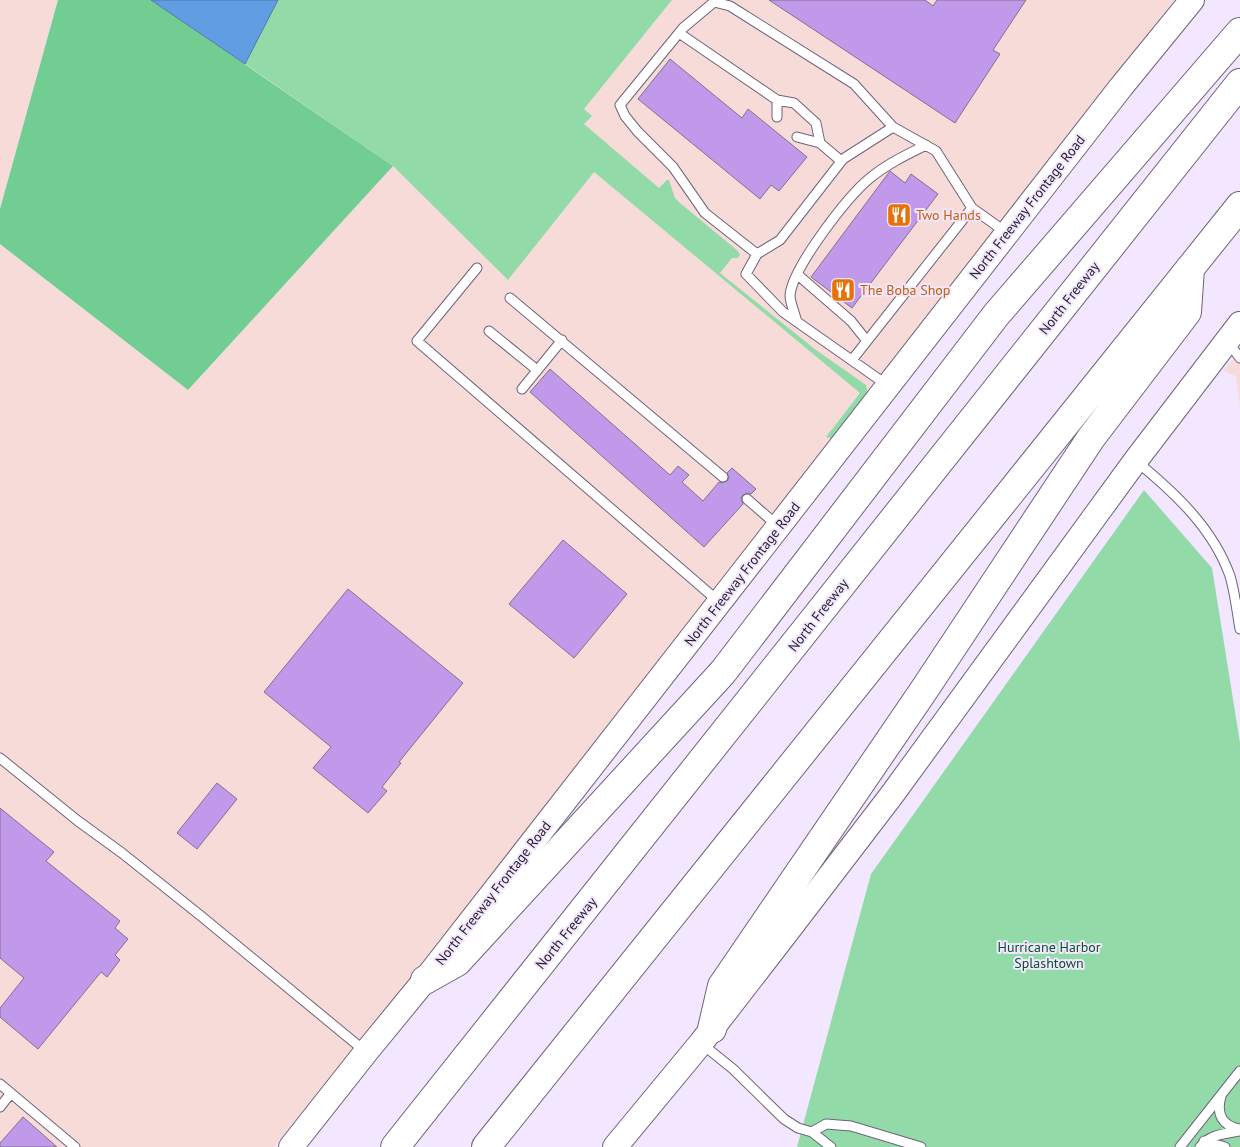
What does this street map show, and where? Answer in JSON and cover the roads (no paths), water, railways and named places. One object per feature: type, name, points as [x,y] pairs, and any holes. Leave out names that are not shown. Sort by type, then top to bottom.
[{"type":"highway","points":[[425,980],[457,962],[723,672],[996,315],[1240,32]]},
{"type":"highway","name":"North Freeway","points":[[395,1147],[1240,83]]},
{"type":"highway","points":[[486,1147],[1240,206]]},
{"type":"highway","points":[[707,1036],[722,986],[924,690],[1091,438],[1187,312],[1190,268]]},
{"type":"main road","name":"North Freeway Frontage Road","points":[[291,1147],[425,980],[720,603],[1121,86],[1192,0]]},
{"type":"main road","points":[[615,1147],[707,1036],[890,796],[1136,460],[1236,341]]},
{"type":"lane","points":[[756,254],[705,213],[673,167],[638,132],[625,116],[620,105],[679,33],[714,2],[730,6],[854,84],[893,127],[936,151],[972,208],[1007,234]]},
{"type":"lane","points":[[679,33],[777,100],[794,103],[816,123],[820,142]]},
{"type":"lane","points":[[777,100],[777,118]]},
{"type":"lane","points":[[889,386],[783,312],[746,274],[756,254],[780,240],[841,161],[893,127]]},
{"type":"lane","points":[[797,137],[820,142],[841,161]]},
{"type":"lane","points":[[796,322],[790,296],[802,263],[837,214],[868,179],[895,160],[926,145]]},
{"type":"lane","points":[[852,360],[972,208]]},
{"type":"lane","points":[[476,268],[417,341],[720,603]]},
{"type":"lane","points":[[798,275],[852,321],[867,341]]},
{"type":"lane","points":[[510,298],[723,477]]},
{"type":"lane","points":[[489,331],[537,370]]},
{"type":"lane","points":[[522,389],[562,340]]},
{"type":"lane","points":[[1136,460],[1165,485],[1205,529],[1218,551],[1229,576],[1236,601],[1240,629]]},
{"type":"lane","points":[[747,499],[779,527]]},
{"type":"lane","points":[[0,758],[194,910],[366,1052]]},
{"type":"lane","points":[[707,1036],[732,1069],[784,1119],[798,1128],[812,1132],[832,1147]]},
{"type":"lane","points":[[1180,1147],[1240,1071]]},
{"type":"lane","points":[[0,1084],[75,1147]]},
{"type":"lane","points":[[0,1106],[11,1093]]},
{"type":"lane","points":[[1222,1094],[1219,1104],[1221,1118],[1225,1124],[1240,1130]]},
{"type":"lane","points":[[812,1132],[826,1124],[851,1126],[921,1147]]},
{"type":"lane","points":[[1202,1144],[1213,1136],[1240,1130]]},
{"type":"lane","points":[[1202,1144],[1225,1147]]},
{"type":"water","points":[[151,0],[278,0],[245,64]]},
{"type":"place","name":"Two Hands","points":[[899,215]]},
{"type":"place","name":"The Boba Shop","points":[[843,290]]},
{"type":"park label","name":"Hurricane Harbor Splashtown","points":[[1049,956]]}]
